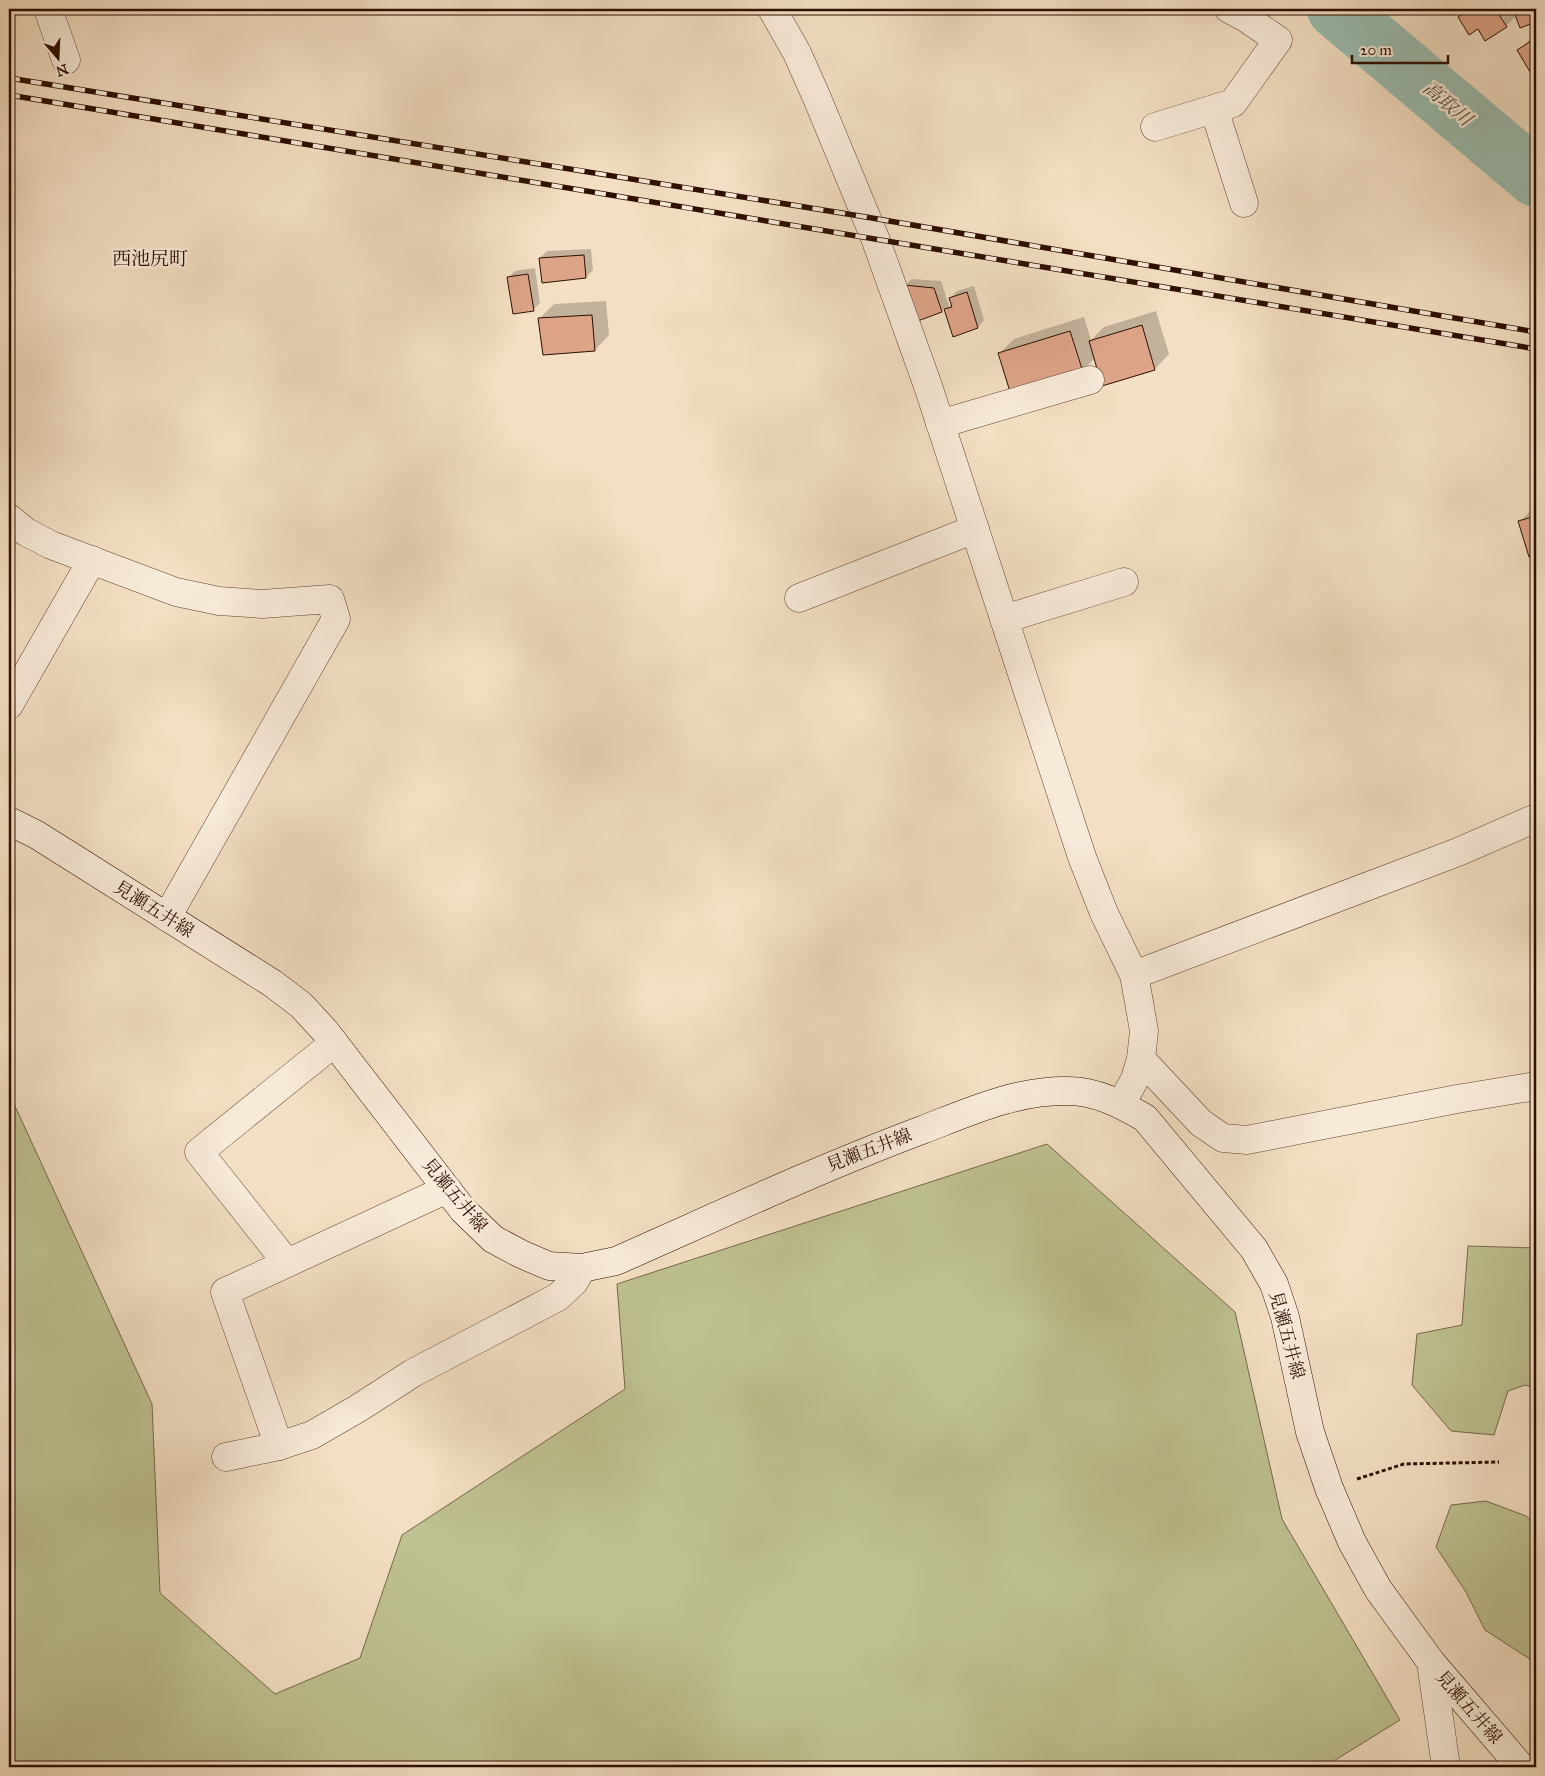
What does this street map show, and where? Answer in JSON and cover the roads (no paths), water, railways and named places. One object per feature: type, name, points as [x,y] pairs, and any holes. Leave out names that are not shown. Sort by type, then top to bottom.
[{"type":"street","points":[[48,9],[66,60]]},
{"type":"street","points":[[772,9],[797,53],[875,238],[940,424],[1082,857],[1104,913],[1134,975],[1144,1031],[1141,1059],[1135,1079],[1121,1104]]},
{"type":"street","points":[[1156,127],[1233,103],[1278,40],[1229,9]]},
{"type":"street","points":[[1214,109],[1244,203]]},
{"type":"street","points":[[940,424],[1090,380]]},
{"type":"street","points":[[9,518],[26,532],[51,545],[176,592],[219,601],[262,604],[330,599],[336,619],[167,917]]},
{"type":"street","points":[[799,598],[975,529]]},
{"type":"street","points":[[9,705],[92,560]]},
{"type":"street","points":[[1004,620],[1124,582]]},
{"type":"street","points":[[1134,975],[1458,852],[1536,818]]},
{"type":"street","name":"見瀬五井線","points":[[9,821],[37,836],[272,983],[301,1005],[334,1043],[463,1210],[493,1239],[549,1266],[582,1268],[616,1261],[824,1168],[996,1102],[1030,1093],[1068,1091],[1094,1094],[1121,1104],[1145,1118],[1254,1249],[1274,1284],[1285,1317],[1310,1432],[1329,1488],[1352,1542],[1378,1590],[1430,1662],[1521,1767]]},
{"type":"street","points":[[288,1263],[199,1152],[334,1043]]},
{"type":"street","points":[[1141,1059],[1201,1123],[1223,1138],[1247,1140],[1536,1086]]},
{"type":"street","points":[[279,1446],[225,1292],[447,1189]]},
{"type":"street","points":[[226,1457],[279,1446],[312,1435],[413,1372],[558,1297],[574,1282],[582,1268]]},
{"type":"street","points":[[1430,1662],[1446,1767]]},
{"type":"waterway","name":"高取川","points":[[1336,9],[1536,178]]},
{"type":"railway","points":[[9,78],[866,217],[1536,332]]},
{"type":"railway","points":[[9,95],[1536,349]]},
{"type":"district","name":"西池尻町","points":[[150,258]]}]
